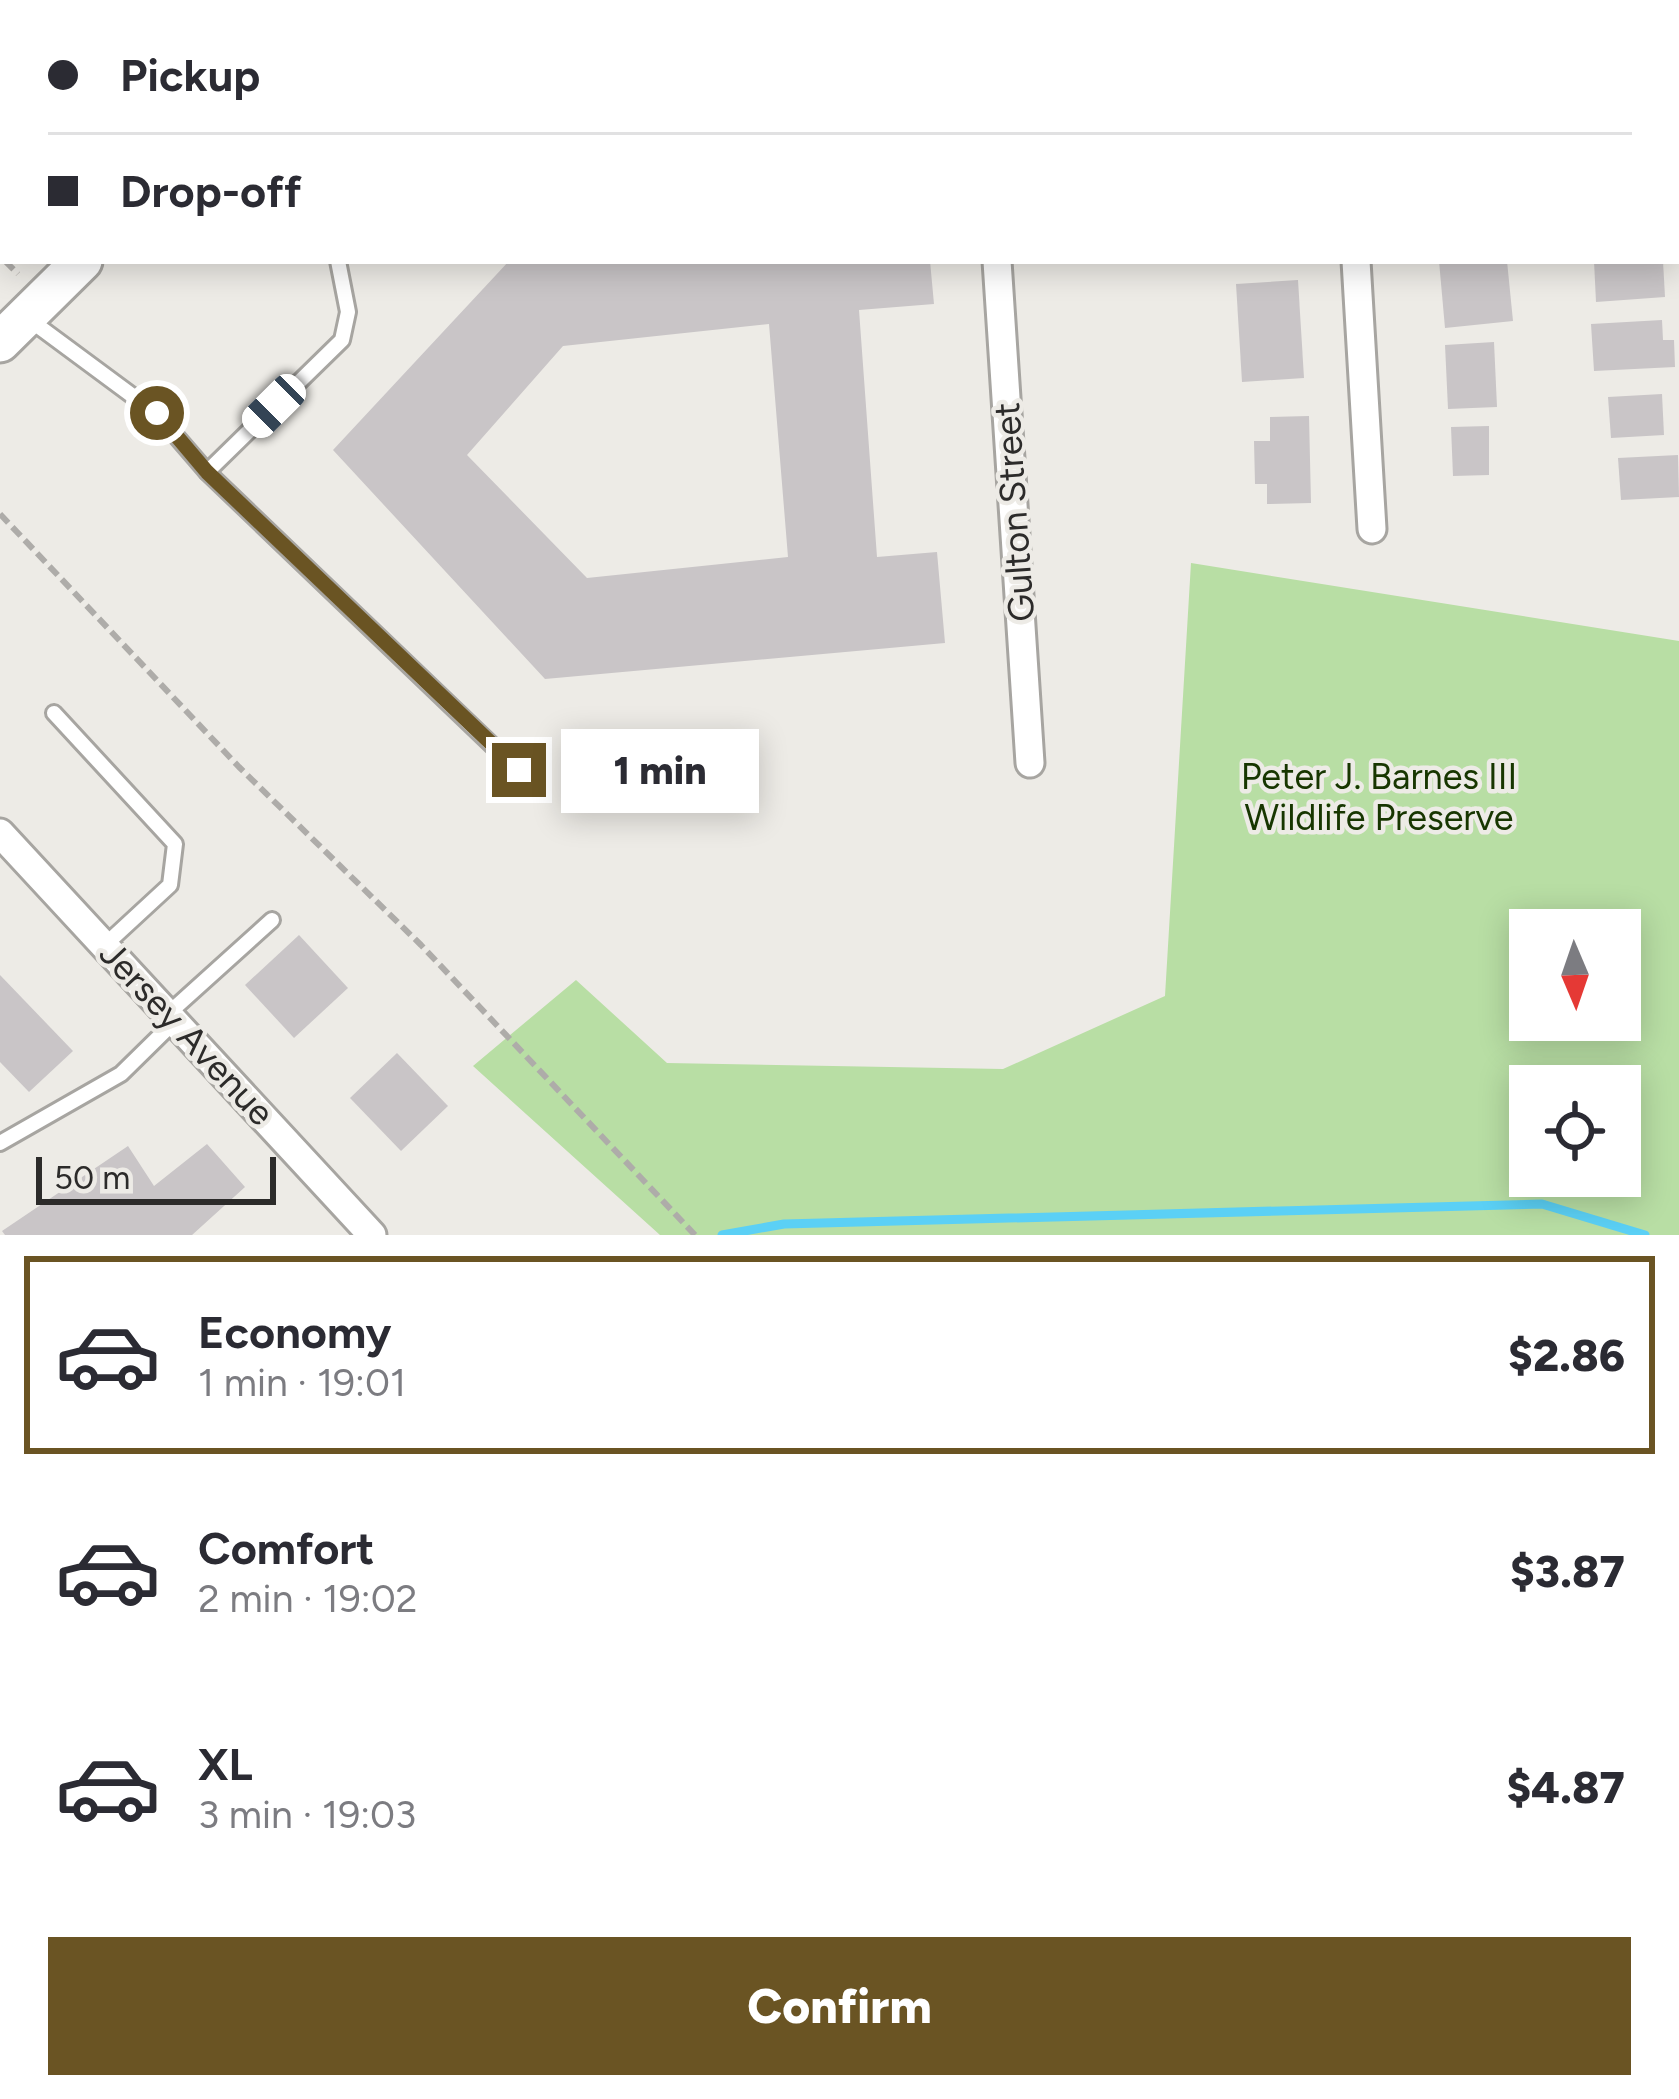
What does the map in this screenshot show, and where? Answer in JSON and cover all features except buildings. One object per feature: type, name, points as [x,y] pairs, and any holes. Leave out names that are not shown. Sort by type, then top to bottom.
[{"type":"street","points":[[7,334],[79,264]]},
{"type":"street","name":"Gulton Street","points":[[998,264],[1030,763]]},
{"type":"street","points":[[1357,264],[1372,529]]},
{"type":"street","name":"Jersey Avenue","points":[[0,833],[372,1235]]},
{"type":"lane","points":[[207,472],[342,340],[347,312],[339,264]]},
{"type":"lane","points":[[7,334],[157,413],[207,472],[519,770]]},
{"type":"lane","points":[[54,712],[175,844],[170,885],[105,945]]},
{"type":"lane","points":[[0,1143],[121,1074],[272,920]]},
{"type":"path","points":[[8,264],[19,274]]},
{"type":"path","points":[[0,514],[239,767],[422,945],[695,1235]]},
{"type":"green space","name":"Peter J. Barnes III Wildlife Preserve","points":[[1191,563],[1679,641],[1679,1235],[660,1235],[473,1066],[576,980],[667,1063],[1003,1069],[1165,996]]},
{"type":"waterway","points":[[722,1235],[784,1224],[1542,1204],[1645,1235]]},
{"type":"route","points":[[157,413],[207,472],[519,770]]}]
